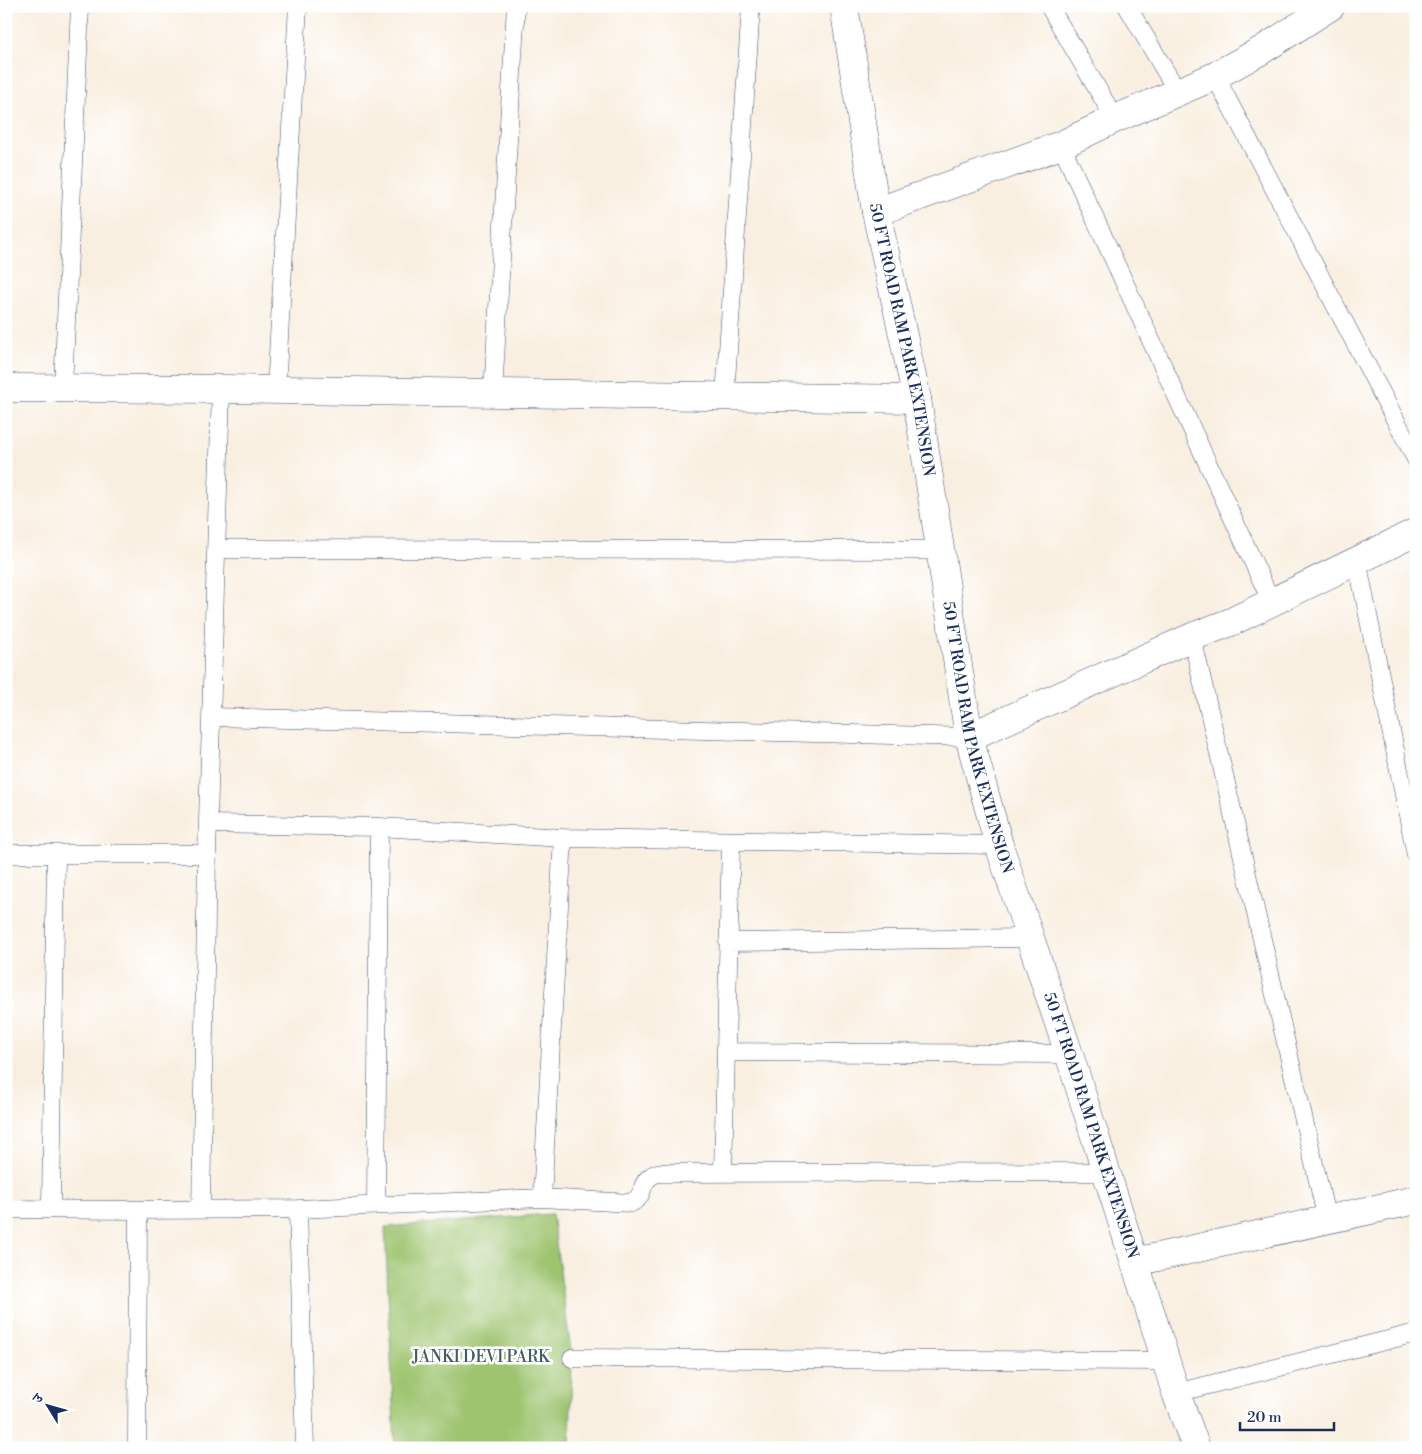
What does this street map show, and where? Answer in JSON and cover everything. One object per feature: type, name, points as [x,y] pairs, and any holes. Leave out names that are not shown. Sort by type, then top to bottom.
[{"type":"street","name":"50 FT ROAD RAM PARK EXTENSION","points":[[844,6],[876,212],[917,399],[969,737],[999,845],[1069,1054],[1176,1393],[1196,1448]]},
{"type":"street","points":[[876,212],[1061,145],[1177,91],[1215,76],[1262,50],[1328,7]]},
{"type":"street","points":[[6,388],[221,389],[917,399]]},
{"type":"street","points":[[969,737],[1192,637],[1231,622],[1416,532]]},
{"type":"street","points":[[1135,1262],[1416,1200]]},
{"type":"lane","points":[[63,388],[80,6]]},
{"type":"lane","points":[[276,390],[298,6]]},
{"type":"lane","points":[[493,393],[516,6]]},
{"type":"lane","points":[[724,396],[751,6]]},
{"type":"lane","points":[[1049,6],[1115,119]]},
{"type":"lane","points":[[1127,6],[1177,91]]},
{"type":"lane","points":[[1215,76],[1416,459]]},
{"type":"lane","points":[[1061,145],[1272,603]]},
{"type":"lane","points":[[201,1209],[207,854],[221,389]]},
{"type":"lane","points":[[216,548],[940,550]]},
{"type":"lane","points":[[1357,560],[1416,856]]},
{"type":"lane","points":[[1192,637],[1327,1220]]},
{"type":"lane","points":[[211,717],[969,737]]},
{"type":"lane","points":[[208,824],[379,826],[563,838],[999,845]]},
{"type":"lane","points":[[376,1204],[379,826]]},
{"type":"lane","points":[[542,1198],[563,838]]},
{"type":"lane","points":[[723,1173],[731,841]]},
{"type":"lane","points":[[6,854],[207,854]]},
{"type":"lane","points":[[51,1208],[56,854]]},
{"type":"lane","points":[[728,942],[1030,938]]},
{"type":"lane","points":[[726,1052],[1069,1054]]},
{"type":"lane","points":[[6,1209],[298,1209],[542,1198],[632,1203],[638,1200],[642,1193],[643,1184],[648,1177],[657,1173],[1106,1172]]},
{"type":"lane","points":[[298,1209],[305,1448]]},
{"type":"lane","points":[[137,1448],[138,1210]]},
{"type":"lane","points":[[1176,1393],[1416,1333]]},
{"type":"lane","points":[[572,1358],[1166,1361]]},
{"type":"green space","name":"JANKI DEVI PARK","points":[[552,1214],[572,1358],[570,1448],[395,1448],[385,1227]]}]
